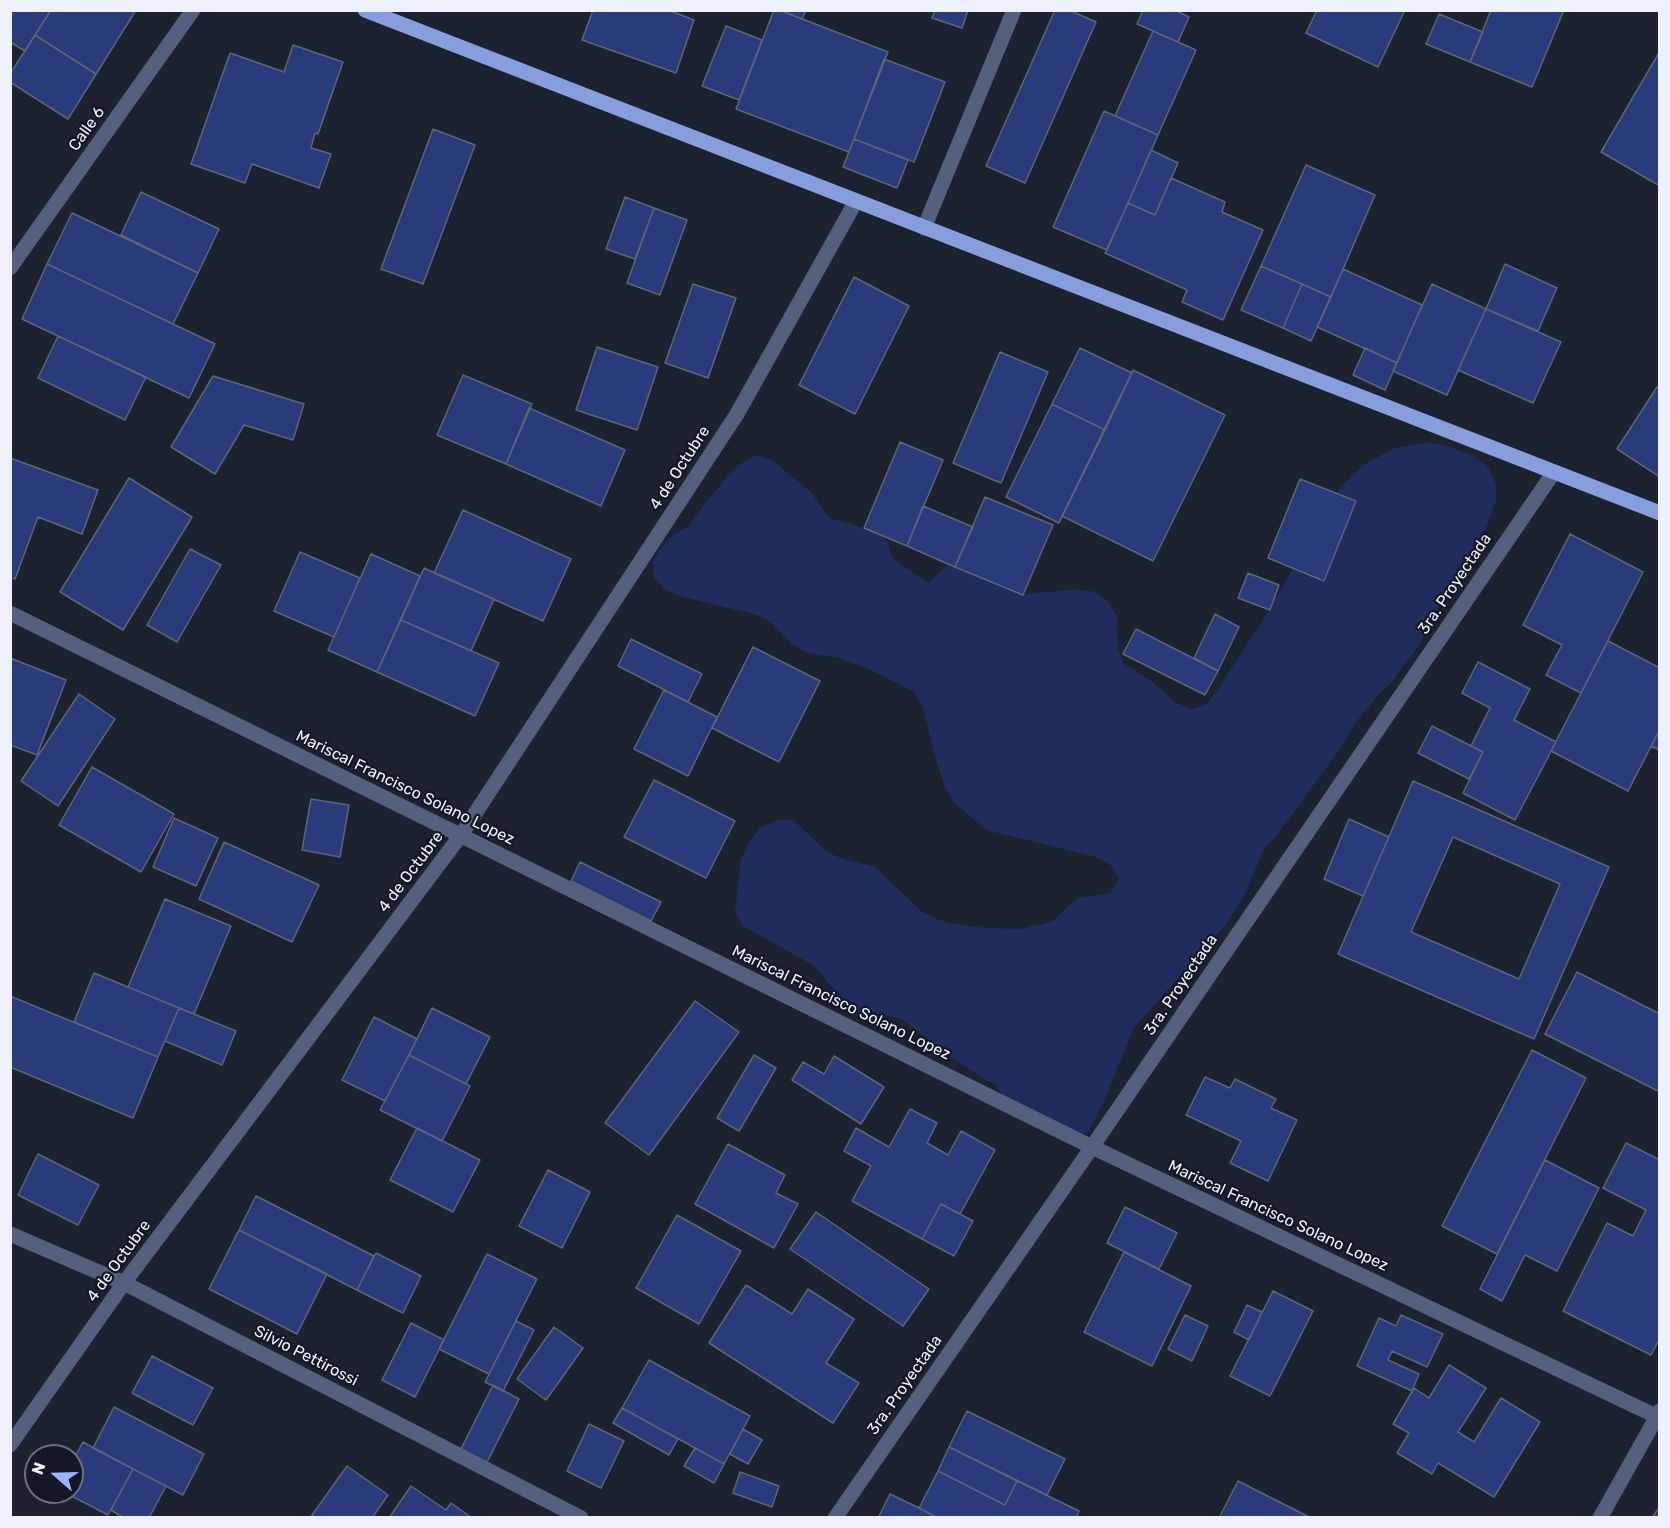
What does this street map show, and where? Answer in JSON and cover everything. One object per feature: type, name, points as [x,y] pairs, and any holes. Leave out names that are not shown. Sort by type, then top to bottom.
[{"type":"main road","points":[[365,10],[1659,513]]},
{"type":"street","name":"Calle 6","points":[[10,268],[193,10]]},
{"type":"street","points":[[924,228],[1014,10]]},
{"type":"street","name":"4 de Octubre","points":[[10,1445],[124,1283],[461,835],[737,414],[856,201]]},
{"type":"street","name":"3ra. Proyectada","points":[[835,1518],[1092,1148],[1554,472]]},
{"type":"street","name":"Mariscal Francisco Solano Lopez","points":[[10,613],[1092,1148],[1658,1415]]},
{"type":"street","name":"Silvio Pettirossi","points":[[10,1234],[124,1283],[581,1518]]},
{"type":"street","points":[[1600,1518],[1658,1415]]},
{"type":"shaded area","points":[[1429,442],[1476,457],[1489,469],[1496,484],[1496,501],[1478,547],[1467,559],[1419,645],[1390,684],[1356,722],[1340,749],[1276,836],[1265,847],[1244,896],[1227,923],[1133,1029],[1104,1101],[1089,1131],[1074,1138],[1015,1111],[995,1085],[953,1059],[900,1018],[884,1015],[852,1016],[839,1007],[834,990],[813,965],[743,926],[735,912],[741,860],[759,829],[775,821],[792,819],[827,852],[843,859],[875,867],[921,911],[953,924],[1020,929],[1052,922],[1077,898],[1110,894],[1119,879],[1110,864],[1096,857],[986,830],[954,802],[945,788],[923,707],[914,692],[871,670],[840,658],[808,653],[795,646],[771,623],[758,615],[680,596],[666,590],[654,578],[653,562],[661,547],[673,535],[687,527],[729,474],[742,463],[757,455],[773,461],[811,492],[829,518],[876,531],[888,542],[892,558],[928,583],[953,560],[1011,590],[1028,594],[1078,589],[1095,592],[1108,602],[1117,616],[1118,648],[1123,663],[1151,681],[1175,702],[1190,709],[1206,705],[1216,692],[1263,620],[1340,487],[1365,464],[1395,448]]},
{"type":"building","points":[[10,10],[51,10],[25,51],[10,42]]},
{"type":"building","points":[[51,10],[136,10],[96,74],[35,35]]},
{"type":"building","points":[[593,10],[668,10],[694,20],[676,73],[582,40]]},
{"type":"building","points":[[774,10],[888,52],[849,152],[736,109]]},
{"type":"building","points":[[779,10],[806,10],[802,19]]},
{"type":"building","points":[[935,10],[968,10],[962,28],[932,18]]},
{"type":"building","points":[[1055,10],[1069,10],[1096,22],[1025,183],[986,166]]},
{"type":"building","points":[[1143,10],[1175,10],[1189,17],[1178,42],[1137,24]]},
{"type":"building","points":[[1317,10],[1405,10],[1378,67],[1306,33]]},
{"type":"building","points":[[1491,10],[1564,10],[1532,87],[1470,62]]},
{"type":"building","points":[[1439,14],[1483,32],[1470,62],[1426,44]]},
{"type":"building","points":[[726,26],[762,40],[739,100],[702,86]]},
{"type":"building","points":[[1153,31],[1196,50],[1158,135],[1115,116]]},
{"type":"building","points":[[35,35],[96,74],[68,119],[10,82],[10,74]]},
{"type":"building","points":[[293,45],[343,62],[311,148],[331,154],[319,188],[252,164],[245,183],[191,164],[230,53],[284,72]]},
{"type":"building","points":[[1660,51],[1660,186],[1601,152]]},
{"type":"building","points":[[884,59],[945,82],[914,162],[854,139]]},
{"type":"building","points":[[1104,111],[1158,135],[1107,250],[1053,227]]},
{"type":"building","points":[[433,129],[475,145],[423,284],[381,269]]},
{"type":"building","points":[[854,139],[908,160],[897,188],[843,167]]},
{"type":"building","points":[[1151,150],[1178,163],[1155,215],[1128,203]]},
{"type":"building","points":[[1306,165],[1375,195],[1331,297],[1261,266]]},
{"type":"building","points":[[1171,178],[1225,202],[1222,212],[1263,230],[1223,320],[1182,302],[1187,290],[1105,253],[1128,203],[1155,215]]},
{"type":"building","points":[[141,192],[219,229],[198,273],[121,235]]},
{"type":"building","points":[[625,197],[654,208],[635,259],[606,249]]},
{"type":"building","points":[[654,208],[687,220],[660,295],[627,283]]},
{"type":"building","points":[[72,213],[198,273],[173,324],[47,264]]},
{"type":"building","points":[[47,264],[215,344],[189,398],[22,319]]},
{"type":"building","points":[[1505,264],[1557,288],[1538,331],[1486,309]]},
{"type":"building","points":[[1261,266],[1302,284],[1283,328],[1241,310]]},
{"type":"building","points":[[1343,269],[1422,305],[1397,363],[1317,327]]},
{"type":"building","points":[[854,277],[909,306],[855,414],[799,385]]},
{"type":"building","points":[[693,284],[736,298],[708,378],[665,363]]},
{"type":"building","points":[[1302,284],[1331,297],[1311,341],[1283,328]]},
{"type":"building","points":[[1432,284],[1486,309],[1447,395],[1393,371]]},
{"type":"building","points":[[1486,309],[1561,342],[1533,403],[1458,370]]},
{"type":"building","points":[[58,336],[146,377],[125,420],[38,378]]},
{"type":"building","points":[[597,347],[658,367],[637,430],[576,410]]},
{"type":"building","points":[[1080,348],[1132,373],[1105,430],[1052,404]]},
{"type":"building","points":[[1365,348],[1397,363],[1385,390],[1353,375]]},
{"type":"building","points":[[1000,352],[1048,372],[1001,483],[953,463]]},
{"type":"building","points":[[1133,370],[1225,415],[1153,561],[1062,516]]},
{"type":"building","points":[[463,375],[532,404],[506,464],[437,435]]},
{"type":"building","points":[[213,376],[304,404],[293,440],[244,425],[215,474],[171,447]]},
{"type":"building","points":[[1657,387],[1660,388],[1660,477],[1617,449]]},
{"type":"building","points":[[1052,404],[1105,430],[1059,523],[1006,497]]},
{"type":"building","points":[[529,408],[625,450],[601,506],[506,464]]},
{"type":"building","points":[[900,442],[943,460],[907,546],[864,528]]},
{"type":"building","points":[[10,458],[98,490],[82,534],[38,517],[15,579],[10,578]]},
{"type":"building","points":[[129,478],[192,517],[123,630],[60,592]]},
{"type":"building","points":[[1300,479],[1356,501],[1324,581],[1268,558]]},
{"type":"building","points":[[985,497],[1053,525],[1023,595],[955,567]]},
{"type":"building","points":[[923,506],[973,527],[955,567],[907,546]]},
{"type":"building","points":[[463,510],[571,559],[543,621],[434,573]]},
{"type":"building","points":[[1570,534],[1643,572],[1581,693],[1546,675],[1562,645],[1523,625]]},
{"type":"building","points":[[190,549],[221,565],[177,642],[147,625]]},
{"type":"building","points":[[300,552],[360,578],[334,637],[274,611]]},
{"type":"building","points":[[371,554],[420,576],[377,672],[328,650]]},
{"type":"building","points":[[424,568],[494,599],[471,651],[401,620]]},
{"type":"building","points":[[1248,573],[1279,585],[1270,610],[1238,598]]},
{"type":"building","points":[[1215,614],[1239,627],[1218,671],[1194,658]]},
{"type":"building","points":[[401,620],[499,663],[475,716],[377,672]]},
{"type":"building","points":[[1136,629],[1218,671],[1205,695],[1123,654]]},
{"type":"building","points":[[631,639],[702,674],[688,702],[618,666]]},
{"type":"building","points":[[1608,641],[1660,668],[1660,729],[1628,791],[1551,751]]},
{"type":"building","points":[[753,647],[820,681],[779,762],[712,728]]},
{"type":"building","points":[[10,658],[66,680],[37,755],[10,745]]},
{"type":"building","points":[[1478,662],[1530,689],[1514,720],[1556,742],[1515,820],[1463,793],[1483,752],[1471,746],[1490,708],[1462,693]]},
{"type":"building","points":[[664,690],[717,717],[688,776],[634,749]]},
{"type":"building","points":[[79,694],[115,719],[58,806],[21,781]]},
{"type":"building","points":[[1432,726],[1483,752],[1469,779],[1418,753]]},
{"type":"building","points":[[1660,729],[1660,750],[1651,746]]},
{"type":"building","points":[[92,767],[174,814],[141,872],[59,825]]},
{"type":"building","points":[[654,780],[735,821],[706,878],[624,837]]},
{"type":"building","points":[[1413,781],[1609,867],[1534,1039],[1338,954]],"holes":[[[1453,837],[1560,884],[1519,979],[1411,932]]]},
{"type":"building","points":[[311,799],[349,805],[340,857],[302,850]]},
{"type":"building","points":[[174,818],[218,838],[196,886],[153,867]]},
{"type":"building","points":[[1349,819],[1389,837],[1363,896],[1324,879]]},
{"type":"building","points":[[224,842],[319,885],[292,942],[199,899]]},
{"type":"building","points":[[580,862],[661,902],[651,921],[571,881]]},
{"type":"building","points":[[165,899],[231,926],[194,1014],[128,987]]},
{"type":"building","points":[[1577,972],[1660,1014],[1660,1092],[1545,1034]]},
{"type":"building","points":[[94,973],[179,1008],[158,1057],[74,1022]]},
{"type":"building","points":[[10,996],[158,1057],[133,1118],[10,1067]]},
{"type":"building","points":[[695,1001],[739,1032],[649,1155],[605,1123]]},
{"type":"building","points":[[179,1008],[236,1031],[222,1065],[165,1041]]},
{"type":"building","points":[[432,1008],[490,1037],[466,1084],[409,1055]]},
{"type":"building","points":[[374,1017],[417,1039],[385,1101],[342,1080]]},
{"type":"building","points":[[1532,1050],[1586,1078],[1497,1254],[1442,1226]]},
{"type":"building","points":[[409,1055],[470,1086],[442,1141],[380,1110]]},
{"type":"building","points":[[754,1055],[776,1068],[739,1131],[717,1118]]},
{"type":"building","points":[[834,1056],[884,1087],[861,1124],[792,1080],[803,1062],[824,1074]]},
{"type":"building","points":[[1205,1077],[1230,1088],[1235,1079],[1276,1099],[1271,1108],[1297,1120],[1268,1181],[1230,1163],[1241,1141],[1186,1115]]},
{"type":"building","points":[[910,1109],[937,1123],[927,1143],[948,1155],[961,1131],[995,1150],[960,1214],[941,1204],[922,1239],[852,1201],[871,1166],[844,1151],[856,1128],[889,1147]]},
{"type":"building","points":[[417,1128],[480,1160],[453,1212],[390,1180]]},
{"type":"building","points":[[1626,1143],[1660,1160],[1660,1338],[1651,1355],[1563,1311],[1607,1223],[1633,1236],[1646,1210],[1603,1188]]},
{"type":"building","points":[[728,1144],[785,1175],[776,1193],[798,1204],[774,1248],[695,1204]]},
{"type":"building","points":[[38,1154],[99,1185],[78,1225],[18,1195]]},
{"type":"building","points":[[1545,1160],[1599,1188],[1557,1271],[1525,1255],[1502,1301],[1480,1289]]},
{"type":"building","points":[[548,1170],[590,1192],[562,1248],[519,1226]]},
{"type":"building","points":[[256,1196],[374,1256],[357,1290],[239,1230]]},
{"type":"building","points":[[941,1204],[973,1221],[954,1256],[922,1239]]},
{"type":"building","points":[[1125,1207],[1177,1233],[1159,1269],[1107,1243]]},
{"type":"building","points":[[816,1212],[929,1289],[903,1326],[790,1249]]},
{"type":"building","points":[[677,1215],[741,1251],[699,1324],[636,1288]]},
{"type":"building","points":[[239,1230],[327,1274],[297,1334],[209,1289]]},
{"type":"building","points":[[1124,1252],[1191,1286],[1152,1366],[1084,1332]]},
{"type":"building","points":[[376,1253],[421,1276],[403,1313],[357,1290]]},
{"type":"building","points":[[487,1254],[537,1279],[489,1374],[439,1349]]},
{"type":"building","points":[[746,1285],[792,1314],[808,1289],[854,1319],[826,1363],[859,1383],[833,1423],[709,1343]]},
{"type":"building","points":[[1273,1291],[1313,1311],[1270,1396],[1230,1376]]},
{"type":"building","points":[[1247,1305],[1262,1312],[1249,1340],[1234,1332]]},
{"type":"building","points":[[1185,1315],[1208,1326],[1192,1361],[1168,1349]]},
{"type":"building","points":[[1401,1315],[1443,1334],[1427,1367],[1392,1351],[1388,1360],[1419,1374],[1412,1391],[1357,1366],[1379,1318],[1396,1326]]},
{"type":"building","points":[[516,1321],[534,1330],[503,1391],[485,1382]]},
{"type":"building","points":[[411,1323],[444,1340],[415,1397],[382,1380]]},
{"type":"building","points":[[554,1327],[583,1348],[546,1400],[517,1379]]},
{"type":"building","points":[[152,1356],[213,1388],[193,1425],[132,1393]]},
{"type":"building","points":[[649,1360],[750,1416],[724,1464],[622,1408]]},
{"type":"building","points":[[1449,1365],[1486,1388],[1458,1432],[1474,1442],[1501,1398],[1540,1422],[1494,1497],[1438,1463],[1432,1474],[1397,1453],[1409,1433],[1393,1424],[1414,1388],[1429,1398]]},
{"type":"building","points":[[493,1385],[519,1399],[486,1464],[460,1451]]},
{"type":"building","points":[[114,1407],[204,1454],[183,1495],[93,1448]]},
{"type":"building","points":[[622,1408],[678,1439],[669,1455],[613,1423]]},
{"type":"building","points":[[967,1411],[1065,1459],[1047,1495],[949,1447]]},
{"type":"building","points":[[589,1424],[624,1441],[601,1488],[567,1471]]},
{"type":"building","points":[[743,1429],[762,1440],[748,1464],[730,1454]]},
{"type":"building","points":[[83,1442],[133,1469],[108,1515],[84,1502],[84,1444],[82,1444]]},
{"type":"building","points":[[949,1447],[1017,1481],[1005,1505],[938,1471]]},
{"type":"building","points":[[695,1448],[724,1464],[714,1483],[684,1466]]},
{"type":"building","points":[[347,1466],[388,1495],[372,1518],[310,1518]]},
{"type":"building","points":[[133,1469],[166,1486],[149,1518],[124,1518],[111,1510]]},
{"type":"building","points":[[938,1471],[1005,1505],[1017,1481],[1079,1511],[1076,1518],[938,1518],[919,1508]]},
{"type":"building","points":[[740,1472],[779,1486],[772,1507],[733,1493]]},
{"type":"building","points":[[1238,1481],[1311,1518],[1219,1518]]},
{"type":"building","points":[[411,1486],[446,1510],[451,1503],[472,1518],[389,1518]]},
{"type":"building","points":[[890,1494],[938,1518],[883,1518],[879,1516]]},
{"type":"building","points":[[1660,1506],[1660,1518],[1652,1518]]}]
